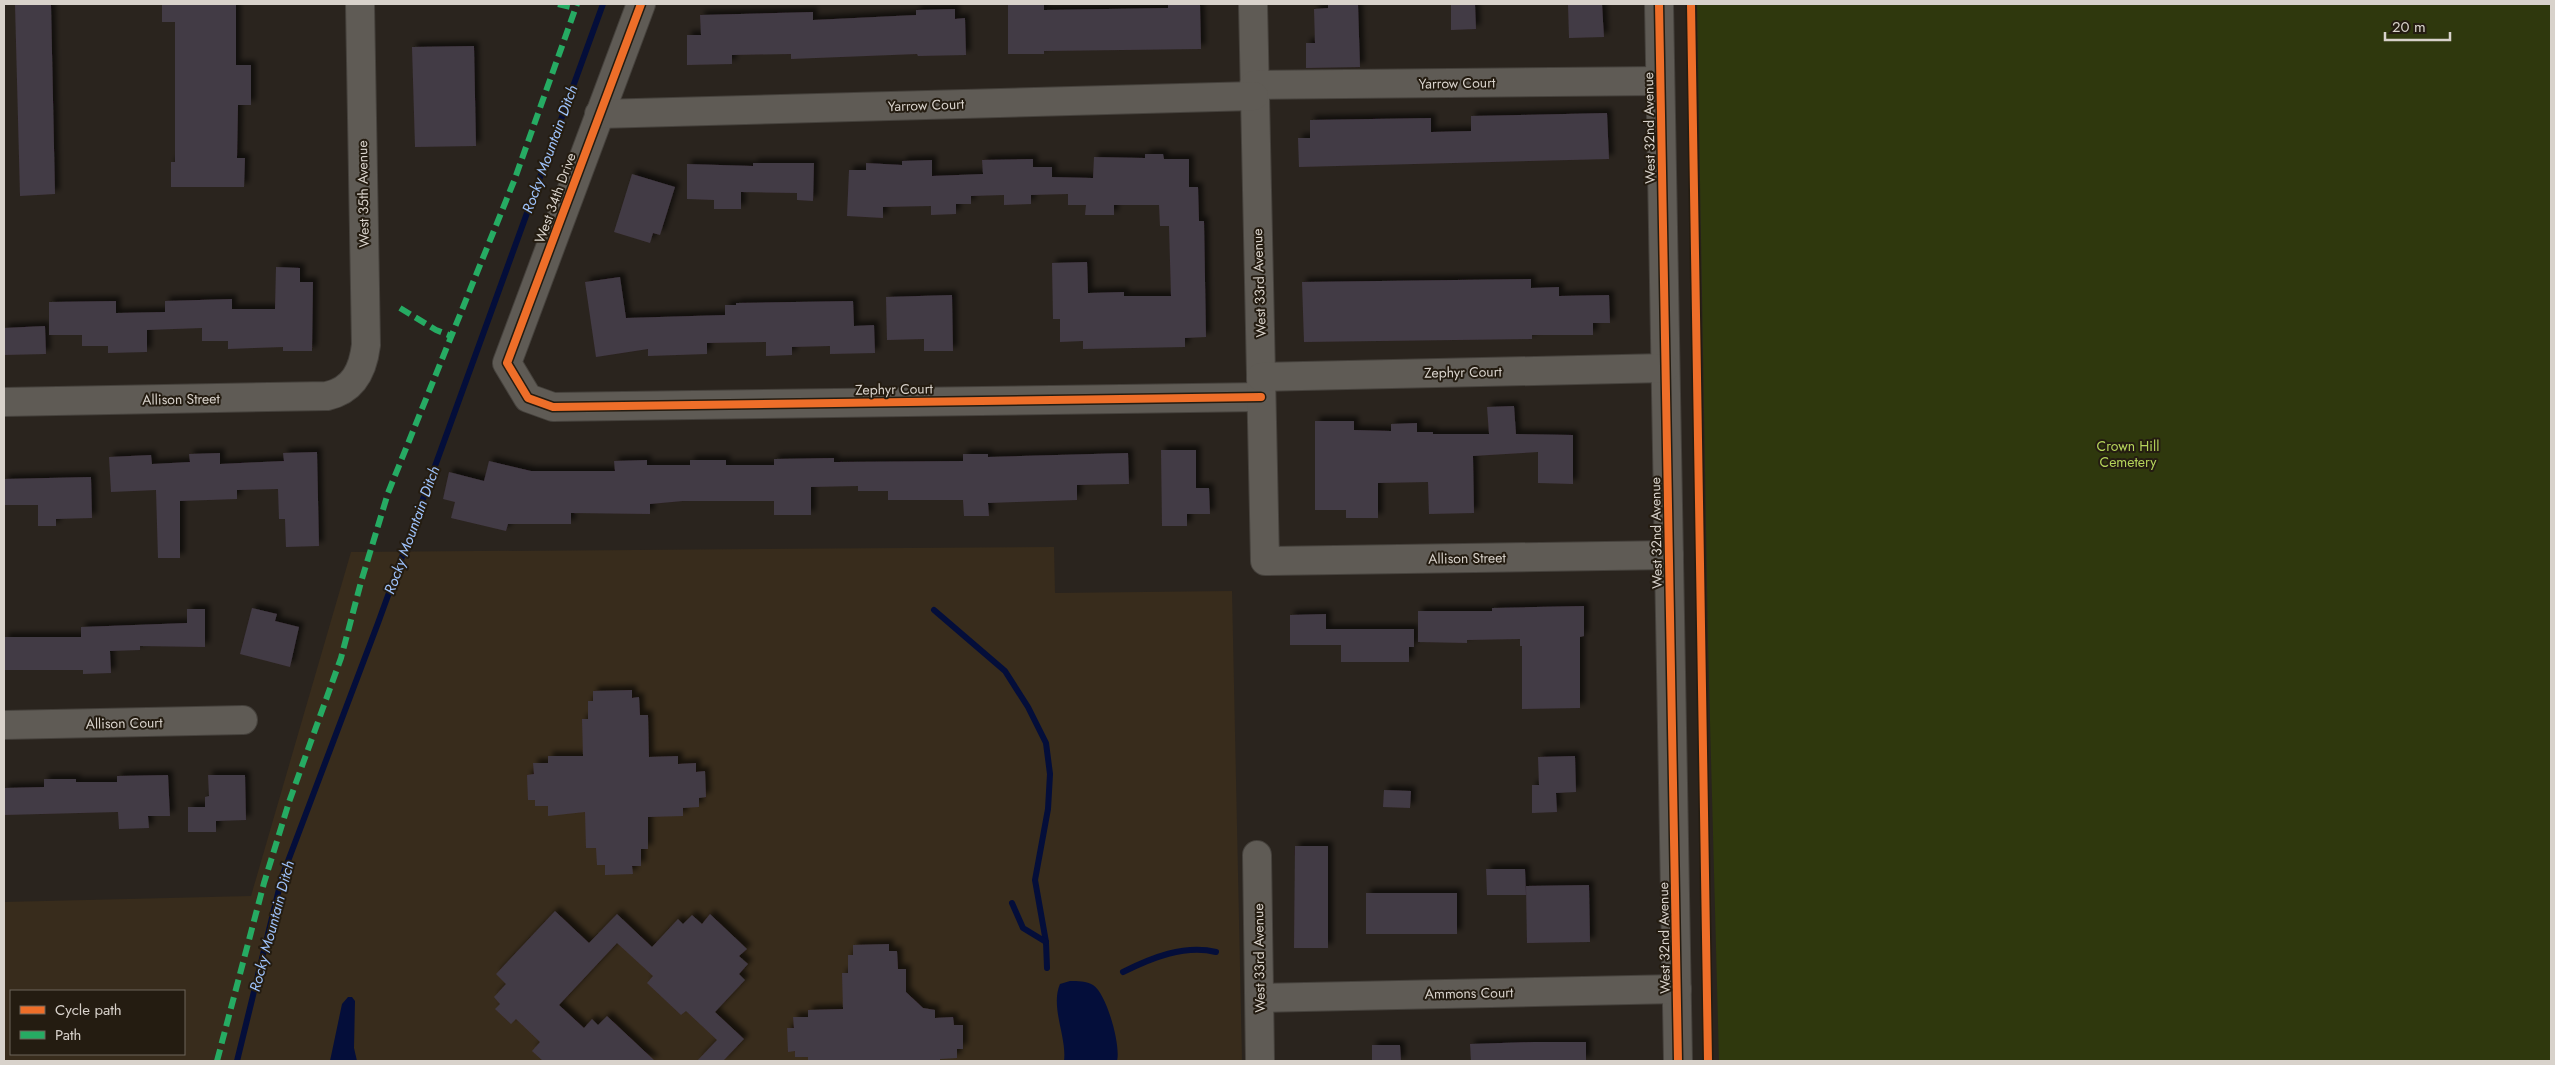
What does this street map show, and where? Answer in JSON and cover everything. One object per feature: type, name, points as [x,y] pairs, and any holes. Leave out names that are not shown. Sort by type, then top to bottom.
[{"type":"street","name":"West 35th Avenue","points":[[353,382],[362,366],[366,345],[360,4]]},
{"type":"street","name":"West 34th Drive","points":[[528,398],[507,363],[641,4]]},
{"type":"street","name":"West 33rd Avenue","points":[[1253,4],[1266,561]]},
{"type":"street","name":"West 32nd Avenue","points":[[1659,4],[1678,1061]]},
{"type":"street","name":"Yarrow Court","points":[[599,114],[1254,90],[1660,81]]},
{"type":"street","name":"Zephyr Court","points":[[528,398],[553,406],[1261,387],[1665,368]]},
{"type":"street","name":"Allison Street","points":[[4,402],[327,396],[338,394],[353,382]]},
{"type":"street","name":"Allison Street","points":[[1266,561],[1669,554]]},
{"type":"street","name":"Allison Court","points":[[4,725],[243,720]]},
{"type":"street","name":"West 33rd Avenue","points":[[1257,855],[1260,1061]]},
{"type":"street","name":"Ammons Court","points":[[1260,998],[1677,989]]},
{"type":"shaded area","points":[[1054,547],[1055,593],[1232,591],[1242,1061],[4,1061],[4,902],[251,896],[351,552]]},
{"type":"shaded area","points":[[1070,981],[1082,981],[1093,985],[1098,990],[1112,1021],[1117,1044],[1117,1061],[1064,1061],[1057,993],[1060,984]]},
{"type":"shaded area","points":[[348,997],[352,997],[355,1001],[354,1048],[357,1061],[330,1061],[342,1004]]},
{"type":"green space","name":"Crown Hill Cemetery","points":[[1697,4],[2551,4],[2551,1061],[1719,1061],[1708,645]]},
{"type":"building","points":[[15,4],[51,4],[55,194],[20,196]]},
{"type":"building","points":[[162,4],[236,4],[236,65],[251,65],[251,105],[238,105],[237,158],[245,158],[244,187],[171,187],[171,162],[175,162],[175,22],[162,22]]},
{"type":"building","points":[[1008,4],[1044,4],[1044,10],[1168,8],[1168,4],[1200,4],[1201,49],[1044,51],[1044,54],[1008,54]]},
{"type":"building","points":[[1328,4],[1358,4],[1360,67],[1306,68],[1306,43],[1315,43],[1314,9],[1328,8]]},
{"type":"building","points":[[1451,4],[1475,4],[1476,29],[1451,30]]},
{"type":"building","points":[[1568,4],[1602,4],[1604,37],[1569,38]]},
{"type":"building","points":[[955,9],[955,19],[965,18],[966,55],[918,56],[917,54],[791,59],[791,54],[732,55],[732,64],[687,65],[687,35],[701,35],[700,15],[813,12],[813,20],[916,15],[916,10]]},
{"type":"building","points":[[474,46],[476,146],[415,147],[412,47]]},
{"type":"building","points":[[1607,113],[1609,159],[1299,167],[1298,138],[1310,138],[1310,120],[1431,118],[1431,132],[1471,131],[1471,116]]},
{"type":"building","points":[[1145,154],[1163,154],[1164,159],[1189,159],[1189,187],[1198,187],[1199,221],[1204,221],[1206,337],[1185,338],[1185,347],[1083,349],[1083,341],[1060,342],[1060,319],[1053,319],[1052,263],[1087,262],[1088,293],[1124,292],[1124,296],[1171,296],[1169,226],[1160,226],[1159,205],[1114,205],[1114,215],[1085,215],[1086,205],[1068,205],[1068,194],[1031,195],[1031,204],[1004,205],[1004,195],[971,196],[971,204],[956,204],[956,214],[931,215],[931,206],[883,207],[883,218],[847,216],[849,170],[866,170],[866,163],[902,165],[902,161],[932,160],[932,176],[983,174],[982,160],[1033,159],[1033,167],[1052,167],[1052,177],[1093,178],[1094,157],[1145,158]]},
{"type":"building","points":[[753,163],[814,163],[813,201],[797,200],[797,193],[741,192],[741,209],[714,209],[714,200],[687,199],[687,164],[753,166]]},
{"type":"building","points":[[632,174],[675,187],[660,235],[653,233],[650,243],[614,232]]},
{"type":"building","points":[[276,267],[300,268],[300,282],[313,282],[312,351],[283,351],[283,347],[228,349],[228,341],[202,341],[202,328],[147,330],[147,352],[108,353],[108,346],[82,346],[82,335],[49,335],[49,302],[116,301],[116,313],[165,312],[165,301],[232,299],[232,309],[275,309]]},
{"type":"building","points":[[620,277],[626,318],[725,315],[725,305],[736,305],[736,303],[853,301],[854,326],[874,325],[875,353],[830,354],[830,346],[792,347],[792,355],[766,356],[766,342],[707,343],[707,354],[648,356],[648,349],[596,357],[585,282]]},
{"type":"building","points":[[1531,279],[1531,288],[1559,287],[1559,296],[1609,295],[1610,323],[1593,323],[1593,335],[1532,335],[1532,339],[1304,342],[1302,282]]},
{"type":"building","points":[[952,295],[953,351],[924,351],[924,339],[887,340],[886,297]]},
{"type":"building","points":[[45,326],[46,354],[4,355],[4,328]]},
{"type":"building","points":[[1514,406],[1516,434],[1573,435],[1573,484],[1538,483],[1538,452],[1473,456],[1474,513],[1429,514],[1428,482],[1378,483],[1378,518],[1346,518],[1346,510],[1315,510],[1315,421],[1354,421],[1354,430],[1391,431],[1391,424],[1417,423],[1417,432],[1433,432],[1433,434],[1489,434],[1487,407]]},
{"type":"building","points":[[1161,450],[1196,450],[1196,488],[1209,488],[1210,514],[1187,514],[1187,526],[1162,526]]},
{"type":"building","points":[[317,452],[319,546],[286,547],[285,519],[279,519],[278,489],[237,490],[237,499],[180,501],[180,558],[158,558],[156,490],[111,492],[109,457],[151,455],[152,464],[190,462],[189,454],[220,453],[220,464],[284,461],[283,453]]},
{"type":"building","points":[[1128,453],[1129,484],[1077,485],[1077,500],[988,503],[989,516],[964,516],[963,500],[888,500],[888,491],[858,491],[858,486],[811,487],[811,515],[774,515],[774,501],[683,501],[650,504],[650,514],[571,513],[571,524],[508,524],[506,531],[451,518],[455,502],[443,499],[449,472],[484,481],[489,461],[531,471],[615,471],[614,461],[647,460],[647,465],[690,465],[690,460],[726,460],[726,465],[774,465],[774,459],[834,458],[834,462],[963,461],[963,454],[988,454],[988,457]]},
{"type":"building","points":[[91,477],[92,518],[56,519],[56,526],[38,526],[38,505],[4,505],[4,479]]},
{"type":"building","points":[[1584,606],[1584,636],[1580,637],[1580,708],[1522,709],[1522,646],[1520,646],[1520,639],[1467,640],[1467,643],[1418,642],[1418,611],[1492,611],[1492,608]]},
{"type":"building","points":[[252,608],[277,614],[275,621],[299,627],[290,667],[240,654]]},
{"type":"building","points":[[187,609],[205,609],[205,647],[140,646],[140,650],[110,651],[111,673],[83,674],[83,670],[4,670],[4,637],[81,637],[81,627],[187,623]]},
{"type":"building","points":[[1326,614],[1326,629],[1414,629],[1414,647],[1409,647],[1409,662],[1341,662],[1341,645],[1290,645],[1290,615]]},
{"type":"building","points":[[632,690],[632,698],[639,697],[640,715],[648,715],[649,757],[678,756],[678,764],[696,763],[696,772],[705,771],[706,797],[699,798],[699,807],[683,808],[683,816],[648,817],[648,849],[641,849],[641,866],[632,866],[633,874],[605,875],[605,865],[597,865],[596,848],[586,848],[585,812],[548,816],[548,806],[535,806],[535,800],[528,800],[527,775],[534,774],[533,763],[548,763],[548,756],[583,756],[582,719],[588,719],[588,701],[593,701],[593,691]]},
{"type":"building","points":[[1575,756],[1576,792],[1556,793],[1557,812],[1532,813],[1532,785],[1539,785],[1538,757]]},
{"type":"building","points":[[168,775],[170,816],[148,816],[149,828],[119,829],[118,812],[4,815],[4,788],[44,787],[44,779],[76,779],[76,782],[117,782],[117,776]]},
{"type":"building","points":[[208,775],[245,775],[246,820],[216,821],[216,832],[188,832],[188,807],[205,807],[205,797],[209,796]]},
{"type":"building","points":[[1384,790],[1411,791],[1410,808],[1383,807]]},
{"type":"building","points":[[1295,846],[1328,846],[1328,948],[1294,948]]},
{"type":"building","points":[[1486,869],[1525,869],[1526,895],[1487,895]]},
{"type":"building","points":[[1589,885],[1590,942],[1527,943],[1526,886]]},
{"type":"building","points":[[1366,893],[1457,893],[1457,934],[1366,934]]},
{"type":"building","points":[[555,911],[589,943],[617,914],[652,947],[678,919],[683,924],[692,915],[702,924],[710,914],[747,949],[739,956],[748,964],[739,974],[745,980],[715,1012],[744,1039],[723,1061],[697,1061],[717,1040],[686,1011],[681,1015],[647,983],[653,976],[617,943],[559,1005],[584,1028],[592,1019],[598,1025],[607,1016],[655,1061],[543,1061],[532,1051],[540,1042],[516,1019],[511,1024],[495,1009],[500,1004],[494,997],[506,984],[496,974]]},
{"type":"building","points":[[889,944],[889,951],[897,951],[898,969],[906,969],[906,992],[923,1008],[935,1010],[935,1018],[953,1017],[954,1025],[963,1025],[963,1049],[957,1049],[957,1058],[940,1059],[940,1061],[808,1061],[808,1057],[795,1057],[795,1051],[788,1052],[787,1028],[794,1028],[793,1017],[808,1017],[808,1010],[843,1009],[842,973],[848,973],[848,955],[853,955],[853,945]]},
{"type":"building","points":[[1586,1042],[1586,1061],[1471,1061],[1470,1044]]},
{"type":"building","points":[[1372,1045],[1400,1045],[1401,1061],[1372,1061]]},
{"type":"waterway","name":"Rocky Mountain Ditch","points":[[237,1061],[282,877],[378,623],[603,4]]},
{"type":"waterway","points":[[934,610],[1005,671],[1028,707],[1046,743],[1050,774],[1048,809],[1035,880],[1046,942],[1047,968]]},
{"type":"waterway","points":[[1012,903],[1023,928],[1046,942]]},
{"type":"waterway","points":[[1123,972],[1157,957],[1180,951],[1204,950],[1216,952]]},
{"type":"marked path","points":[[558,4],[575,8]]},
{"type":"marked path","points":[[217,1061],[264,883],[289,802],[341,658],[361,582],[388,493],[514,181],[577,4]]},
{"type":"marked path","points":[[400,308],[436,330],[451,336]]},
{"type":"cycle path","points":[[641,4],[507,363],[528,398],[553,407],[1261,397]]},
{"type":"cycle path","points":[[1659,4],[1678,1061]]},
{"type":"cycle path","points":[[1691,4],[1708,1061]]}]
